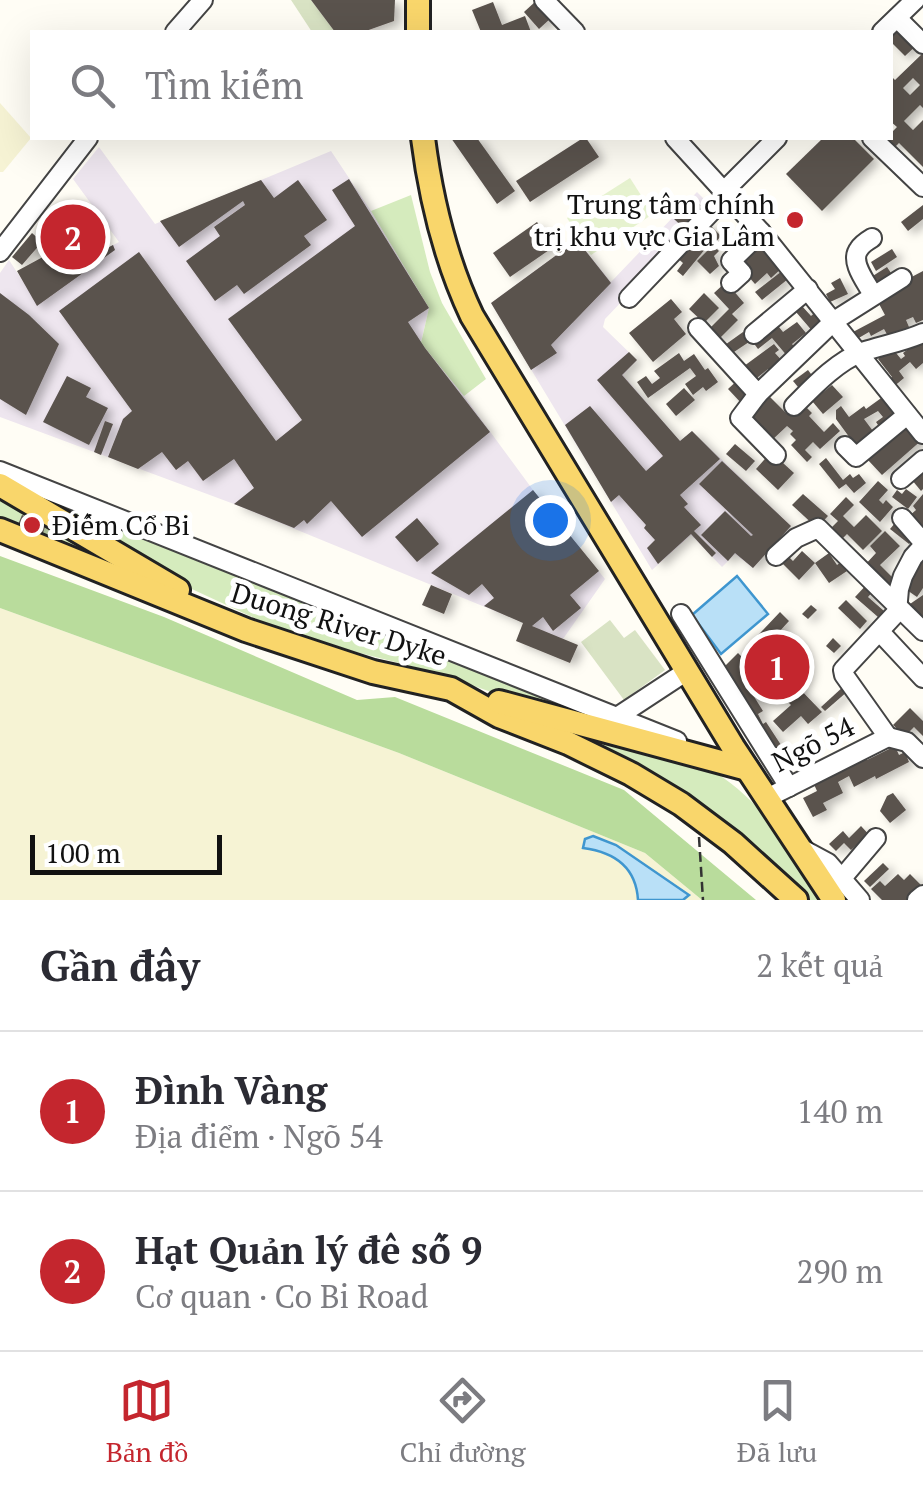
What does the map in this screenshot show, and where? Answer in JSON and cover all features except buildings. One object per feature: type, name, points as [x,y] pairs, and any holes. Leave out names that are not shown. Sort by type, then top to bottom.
[{"type":"main road","points":[[418,0],[418,30]]},
{"type":"main road","points":[[423,140],[440,233],[472,316],[746,769],[834,900]]},
{"type":"main road","points":[[0,485],[246,630]]},
{"type":"main road","name":"Duong River Dyke","points":[[0,530],[246,630],[373,672],[450,689],[500,716],[568,743],[681,804],[733,843],[796,900]]},
{"type":"main road","points":[[450,689],[746,769]]},
{"type":"street","points":[[544,0],[573,30]]},
{"type":"street","points":[[884,30],[915,0]]},
{"type":"street","points":[[177,30],[198,2]]},
{"type":"street","points":[[897,18],[923,44]]},
{"type":"street","points":[[0,252],[86,140]]},
{"type":"street","points":[[677,140],[761,232],[923,434]]},
{"type":"street","points":[[629,298],[776,140]]},
{"type":"street","points":[[874,140],[923,187]]},
{"type":"street","points":[[731,284],[742,273],[731,261],[761,232]]},
{"type":"street","points":[[872,238],[856,254],[858,267],[873,295]]},
{"type":"street","points":[[776,455],[740,418],[758,394],[834,321],[902,278]]},
{"type":"street","points":[[754,334],[808,290]]},
{"type":"street","points":[[698,328],[758,394]]},
{"type":"street","points":[[794,406],[822,379],[860,353],[923,333]]},
{"type":"street","points":[[845,446],[856,458],[907,415]]},
{"type":"street","points":[[901,479],[923,460]]},
{"type":"street","points":[[0,471],[746,769]]},
{"type":"street","points":[[902,518],[923,544]]},
{"type":"street","points":[[776,556],[796,538],[818,528],[923,631]]},
{"type":"street","name":"Ngõ 54","points":[[767,798],[888,737],[843,673],[897,612],[903,576],[923,544]]},
{"type":"street","points":[[681,614],[789,787]]},
{"type":"street","points":[[880,632],[923,678]]},
{"type":"street","points":[[617,717],[687,672]]},
{"type":"street","points":[[888,737],[903,740],[923,758]]},
{"type":"street","points":[[843,877],[876,838]]},
{"type":"street","points":[[802,849],[823,859],[860,900]]},
{"type":"street","points":[[918,900],[923,895]]},
{"type":"path","points":[[702,900],[698,842],[707,824]]},
{"type":"shaded area","points":[[0,103],[30,139],[0,172]]},
{"type":"shaded area","points":[[99,147],[155,224],[331,151],[429,308],[421,342],[605,579],[563,639],[234,504],[0,417],[0,273],[9,260],[28,289],[119,242],[73,179]]},
{"type":"shaded area","points":[[697,192],[712,207],[605,319],[603,327],[637,360],[623,375],[680,441],[692,431],[791,526],[753,568],[735,554],[722,567],[691,535],[652,570],[491,303],[577,240],[611,282]]},
{"type":"shaded area","points":[[0,608],[399,753],[645,853],[702,900],[0,900]]},
{"type":"green space","points":[[291,0],[311,0],[334,30],[311,30]]},
{"type":"green space","points":[[630,178],[653,214],[591,255],[567,218]]},
{"type":"green space","points":[[411,195],[442,303],[486,379],[464,396],[421,343],[429,308],[371,211]]},
{"type":"green space","points":[[7,478],[631,730],[265,623],[181,584]]},
{"type":"green space","points":[[0,492],[116,566],[0,524]]},
{"type":"green space","points":[[0,556],[164,617],[357,700],[395,697],[624,790],[756,900],[702,900],[645,853],[399,753],[0,608]]},
{"type":"green space","points":[[610,620],[624,638],[635,630],[665,670],[624,700],[581,642]]},
{"type":"green space","points":[[548,720],[707,768],[726,779],[773,826],[821,900],[807,900],[752,845],[696,802]]},
{"type":"water","points":[[737,576],[768,614],[721,654],[692,615]]},
{"type":"water","points":[[593,836],[616,845],[689,895],[683,900],[638,900],[633,879],[621,863],[604,853],[583,848],[585,839]]},
{"type":"place","name":"Trung tâm chính trị khu vực Gia Lâm","points":[[795,220]]},
{"type":"place","name":"Hạt Quản lý đê số 9","points":[[73,237]]},
{"type":"place","name":"Điếm Cổ Bi","points":[[32,525]]},
{"type":"place","name":"Đình Vàng","points":[[777,667]]}]
